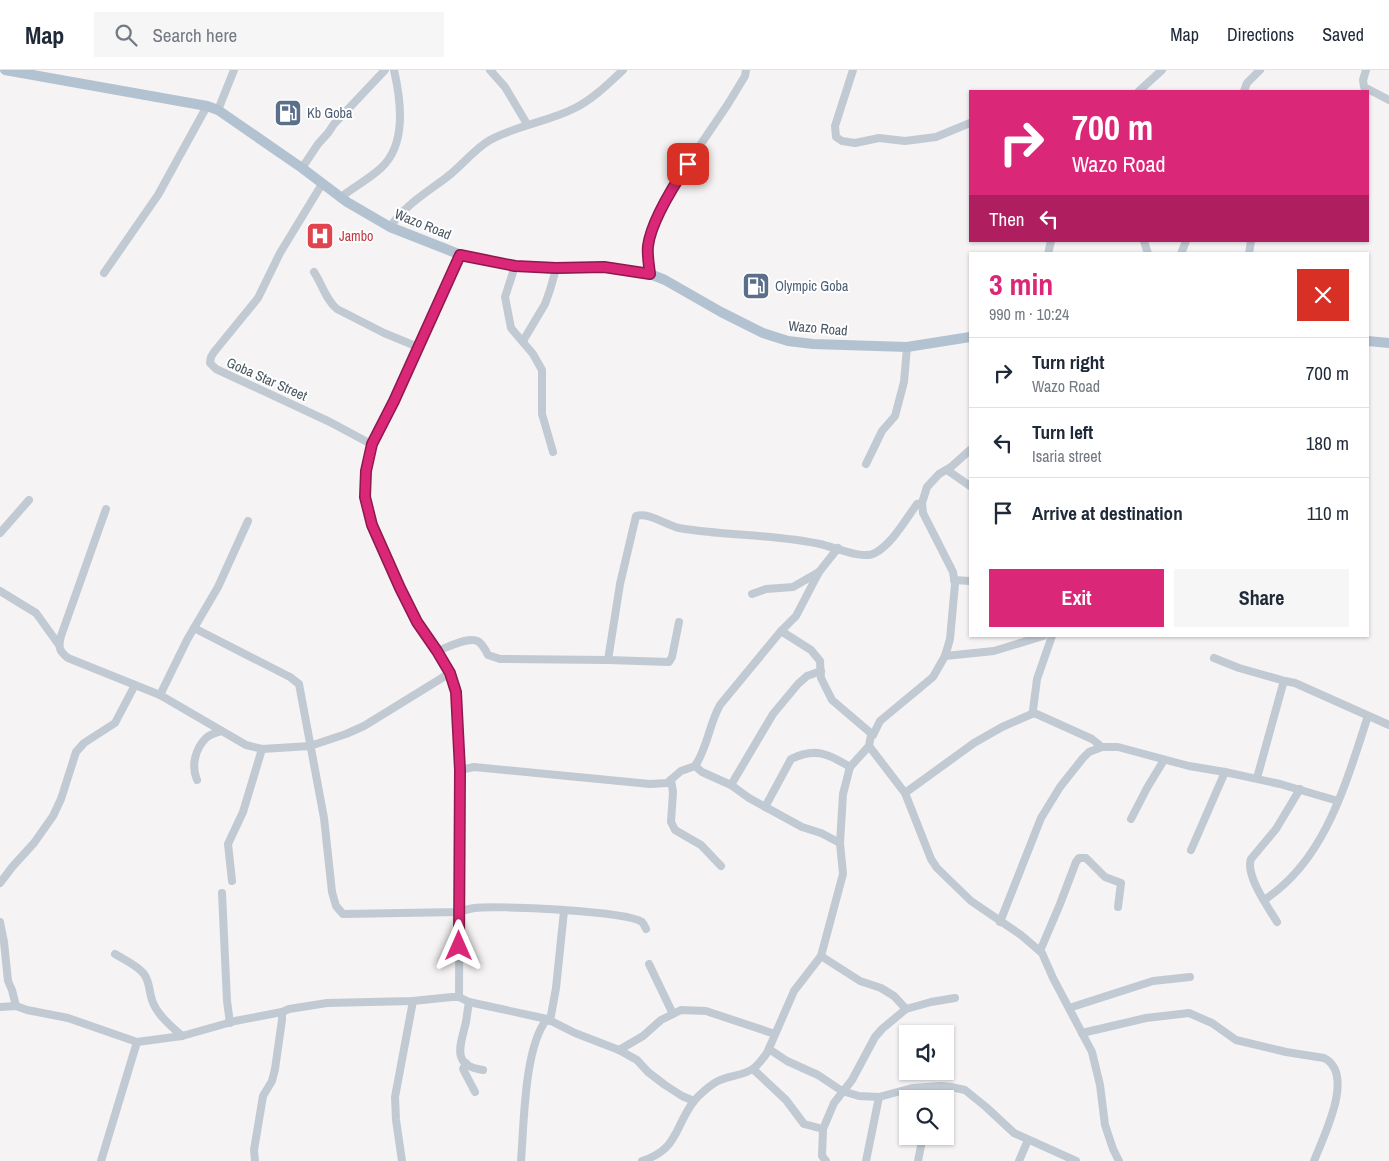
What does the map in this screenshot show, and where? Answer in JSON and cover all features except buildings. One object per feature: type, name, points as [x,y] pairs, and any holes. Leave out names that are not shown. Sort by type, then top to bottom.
[{"type":"main road","name":"Wazo Road","points":[[5,70],[207,106],[218,110],[302,168],[340,198],[390,227],[448,248],[460,255],[515,266],[556,268],[604,267],[650,274],[665,280],[721,312],[763,333],[788,341],[813,344],[907,347],[969,337]]},
{"type":"main road","points":[[1369,341],[1389,343]]},
{"type":"street","points":[[218,110],[234,70]]},
{"type":"street","points":[[302,168],[334,124],[384,70]]},
{"type":"street","points":[[340,198],[372,176],[392,154],[399,131],[401,108],[394,70]]},
{"type":"street","points":[[490,70],[504,87],[527,124]]},
{"type":"street","points":[[390,227],[406,207],[447,177],[491,140],[527,124],[576,108],[602,90],[623,70]]},
{"type":"street","points":[[650,274],[648,248],[650,238],[667,199],[678,178],[728,104],[745,76],[746,70]]},
{"type":"street","points":[[852,70],[835,126],[836,136],[842,141],[855,143],[879,138],[906,140],[936,137],[969,123]]},
{"type":"street","points":[[1140,90],[1162,70]]},
{"type":"street","points":[[1244,90],[1248,83],[1260,70]]},
{"type":"street","points":[[1366,70],[1362,84],[1364,87],[1389,100]]},
{"type":"street","points":[[104,273],[158,195],[207,106]]},
{"type":"street","name":"Goba Star Street","points":[[322,184],[280,253],[258,298],[214,352],[210,364],[216,369],[330,422],[372,444]]},
{"type":"street","points":[[459,997],[460,770],[456,692],[450,673],[417,622],[372,525],[365,497],[366,471],[372,444],[460,255]]},
{"type":"street","points":[[515,266],[505,297],[511,328],[539,362],[542,370],[542,414],[553,452]]},
{"type":"street","points":[[522,341],[545,304],[556,268]]},
{"type":"street","points":[[314,272],[332,305],[337,309],[384,333],[418,347]]},
{"type":"street","points":[[866,464],[882,431],[895,416],[904,382],[907,347]]},
{"type":"street","points":[[642,1161],[664,1151],[672,1142],[694,1101],[718,1081],[753,1069],[760,1062],[769,1049],[794,991],[821,956],[843,874],[840,843],[843,794],[850,767],[869,746],[871,735],[874,735],[880,721],[933,677],[945,656],[950,639],[953,572],[923,512],[922,503],[927,487],[939,474],[947,470],[969,451]]},
{"type":"street","points":[[947,470],[969,485]]},
{"type":"street","points":[[0,533],[30,500]]},
{"type":"street","points":[[608,660],[633,521],[638,515],[688,529],[723,534],[793,538],[864,556],[875,554],[891,540],[917,504],[922,503]]},
{"type":"street","points":[[58,646],[106,509]]},
{"type":"street","points":[[160,695],[187,640],[218,587],[248,521]]},
{"type":"street","points":[[460,770],[474,767],[650,784],[667,783],[681,771],[695,766],[707,742],[720,705],[781,631],[796,616],[802,608],[819,572],[838,548]]},
{"type":"street","points":[[752,594],[766,589],[793,587],[819,572]]},
{"type":"street","points":[[954,580],[969,581]]},
{"type":"street","points":[[0,591],[36,613],[61,653],[68,658],[160,695],[246,745],[262,749],[310,746],[346,734],[364,726],[450,673]]},
{"type":"street","points":[[437,651],[461,642],[475,640],[480,643],[488,655],[500,659],[669,662],[672,657],[679,622]]},
{"type":"street","points":[[194,628],[290,677],[298,684],[324,818],[332,892],[336,906],[343,914],[459,912],[475,908],[598,912],[631,918],[642,922],[646,929]]},
{"type":"street","points":[[781,631],[811,650],[820,661],[821,678],[832,700],[874,735]]},
{"type":"street","points":[[945,656],[994,651],[1040,637]]},
{"type":"street","points":[[1034,713],[1033,706],[1037,679],[1052,637]]},
{"type":"street","points":[[1214,658],[1239,668],[1295,683],[1389,725]]},
{"type":"street","points":[[731,785],[773,714],[798,684],[807,676],[820,671]]},
{"type":"street","points":[[1257,778],[1285,681]]},
{"type":"street","points":[[0,883],[34,843],[53,816],[61,799],[76,752],[84,743],[115,723],[135,685]]},
{"type":"street","points":[[905,793],[974,743],[1002,727],[1034,713],[1092,739],[1102,747]]},
{"type":"street","points":[[1264,900],[1294,877],[1308,859],[1338,801],[1368,716]]},
{"type":"street","points":[[197,780],[193,772],[193,765],[202,743],[208,736],[221,730]]},
{"type":"street","points":[[869,746],[905,793],[931,859],[937,868],[971,901],[1021,935],[1040,951],[1092,1052],[1100,1085],[1105,1125],[1119,1161]]},
{"type":"street","points":[[1000,922],[1041,818],[1060,787],[1082,758],[1089,752],[1102,747],[1118,747],[1164,760],[1257,778],[1338,801]]},
{"type":"street","points":[[232,881],[228,844],[243,812],[262,749]]},
{"type":"street","points":[[765,807],[791,759],[799,755],[811,752],[832,755],[850,767]]},
{"type":"street","points":[[1131,819],[1164,760]]},
{"type":"street","points":[[695,766],[702,772],[731,785],[765,807],[802,827],[821,833],[840,843]]},
{"type":"street","points":[[1190,850],[1225,772]]},
{"type":"street","points":[[671,780],[673,792],[671,822],[676,830],[701,846],[721,866]]},
{"type":"street","points":[[1277,922],[1254,881],[1249,864],[1251,858],[1276,829],[1300,789]]},
{"type":"street","points":[[1040,951],[1079,858],[1086,858],[1105,878],[1121,883],[1118,907]]},
{"type":"street","points":[[222,893],[227,1001],[230,1023]]},
{"type":"street","points":[[522,1161],[527,1088],[534,1051],[540,1031],[549,1020],[556,988],[564,911]]},
{"type":"street","points":[[0,922],[8,980],[16,1006]]},
{"type":"street","points":[[115,954],[134,964],[144,975],[150,987],[152,1001],[160,1014],[182,1036]]},
{"type":"street","points":[[821,956],[860,981],[881,988],[894,996],[906,1009]]},
{"type":"street","points":[[649,964],[673,1014]]},
{"type":"street","points":[[1069,1008],[1154,981],[1190,978]]},
{"type":"street","points":[[0,1007],[16,1006],[68,1018],[137,1042],[182,1036],[289,1009],[326,1003],[413,1001],[459,997],[469,1002],[549,1020],[575,1033],[619,1050],[637,1060],[664,1085],[694,1101]]},
{"type":"street","points":[[826,1161],[822,1156],[823,1129],[834,1103],[856,1074],[875,1037],[906,1009],[955,998]]},
{"type":"street","points":[[402,1161],[396,1120],[395,1097],[413,1001]]},
{"type":"street","points":[[469,1002],[459,1047],[461,1058],[472,1068],[483,1070]]},
{"type":"street","points":[[619,1050],[643,1036],[661,1020],[681,1010],[706,1012],[775,1034]]},
{"type":"street","points":[[255,1161],[254,1150],[263,1096],[272,1081],[275,1069],[282,1012]]},
{"type":"street","points":[[1082,1034],[1146,1018],[1189,1013],[1210,1021],[1236,1040],[1328,1060],[1336,1071],[1337,1095],[1334,1109],[1314,1161]]},
{"type":"street","points":[[101,1161],[137,1042]]},
{"type":"street","points":[[769,1049],[787,1061],[818,1075],[842,1091],[859,1096],[879,1097],[912,1088],[952,1087],[967,1091],[986,1106],[1009,1129],[1028,1140],[1076,1161]]},
{"type":"street","points":[[466,1063],[463,1069],[475,1092]]},
{"type":"street","points":[[753,1069],[786,1100],[804,1124],[823,1129]]},
{"type":"street","points":[[866,1161],[879,1097]]},
{"type":"street","points":[[1019,1161],[1028,1140]]},
{"type":"street","points":[[918,1161],[921,1145]]},
{"type":"place","name":"Kb Goba","points":[[288,113]]},
{"type":"place","name":"Jambo","points":[[320,236]]},
{"type":"place","name":"Olympic Goba","points":[[756,286]]},
{"type":"route","points":[[459,946],[460,770],[456,692],[450,673],[417,622],[372,525],[365,497],[366,471],[372,444],[394,401],[460,255],[515,266],[556,268],[604,267],[650,274],[648,248],[650,238],[667,199],[688,164]]}]
